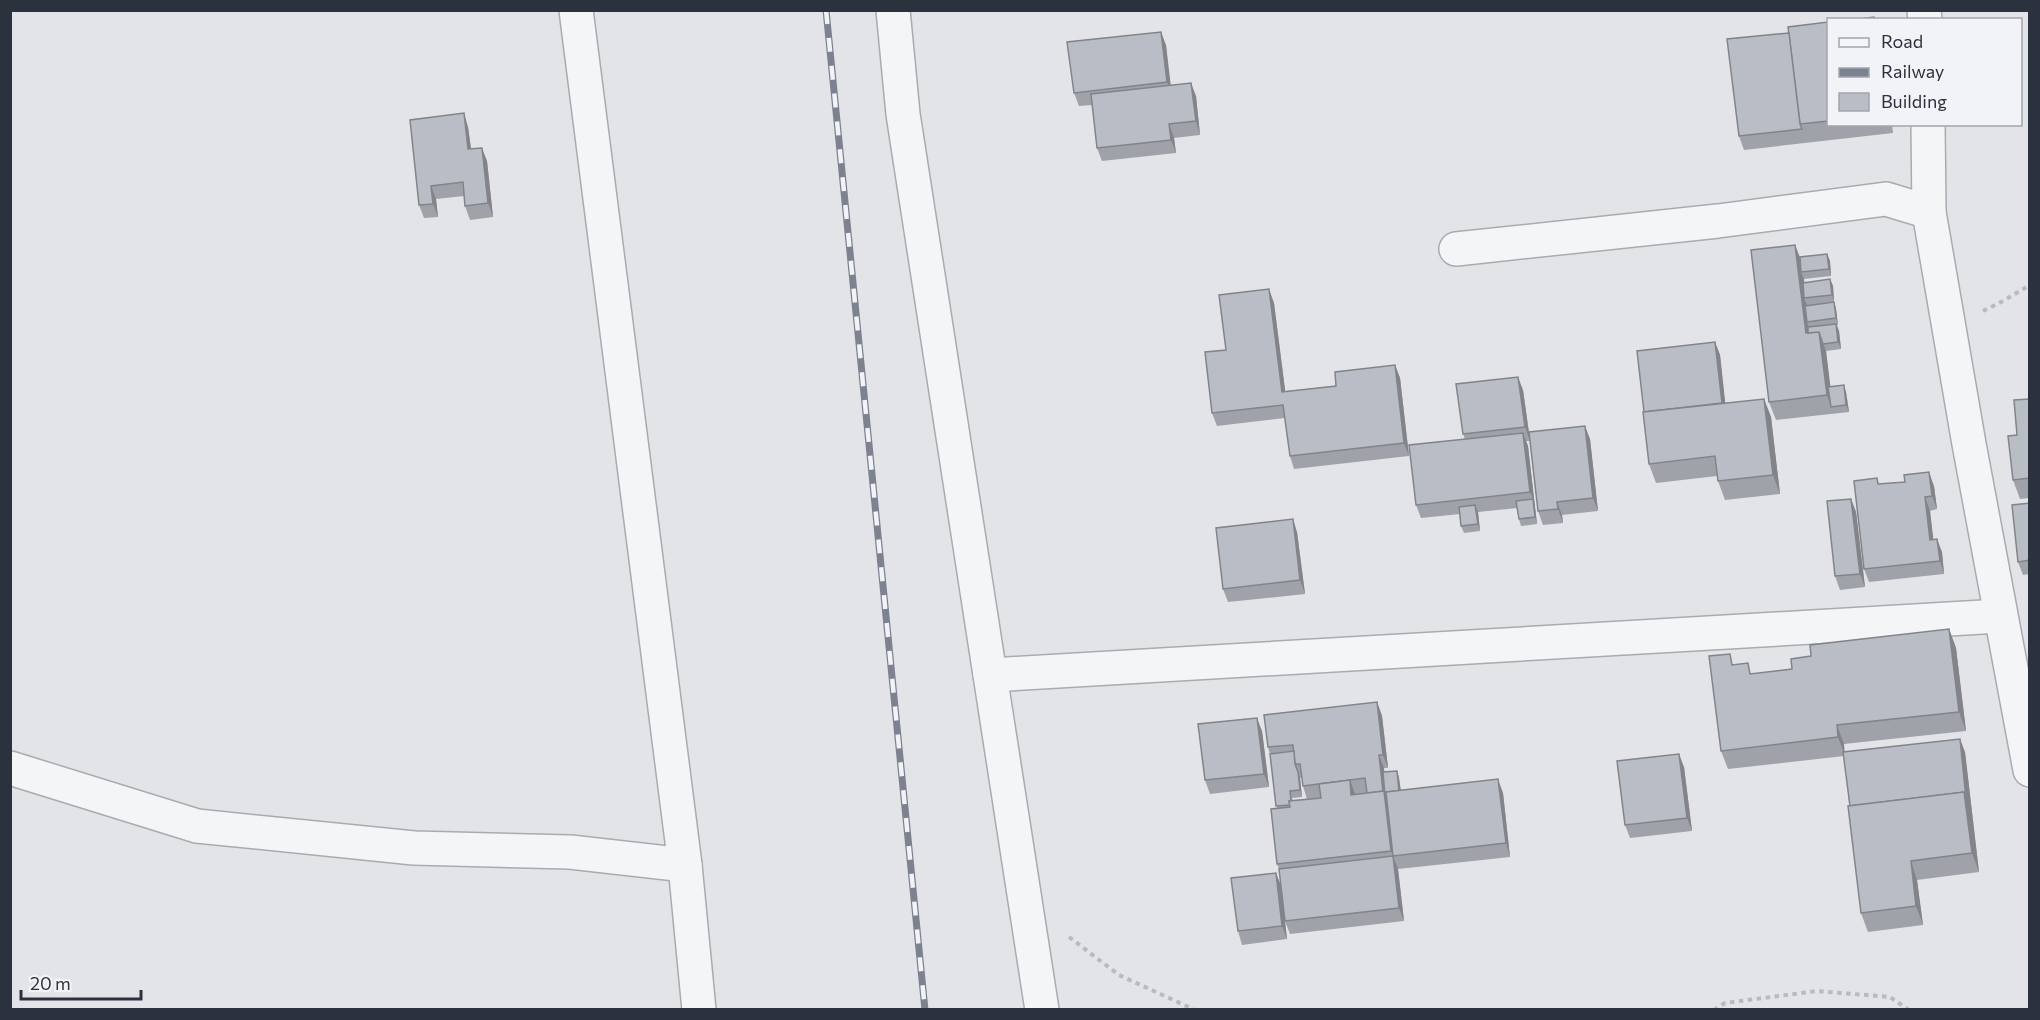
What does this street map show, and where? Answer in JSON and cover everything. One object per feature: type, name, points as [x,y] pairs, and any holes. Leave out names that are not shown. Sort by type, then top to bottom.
[{"type":"street","points":[[576,10],[685,865],[699,1010]]},
{"type":"street","points":[[893,10],[903,114],[1042,1010]]},
{"type":"street","points":[[1928,126],[1929,212],[2000,616],[2030,770]]},
{"type":"street","points":[[1456,249],[1718,221],[1886,199],[1929,212]]},
{"type":"street","points":[[990,675],[2000,616]]},
{"type":"street","points":[[10,768],[197,826],[414,848],[570,852],[685,865]]},
{"type":"path","points":[[1949,326],[2003,301],[2030,285]]},
{"type":"path","points":[[1026,904],[1119,975],[1195,1010]]},
{"type":"path","points":[[1714,1010],[1725,1003],[1816,991],[1890,997],[1909,1010]]},
{"type":"building","points":[[1827,22],[1827,121],[1800,124],[1788,27]]},
{"type":"building","points":[[1161,32],[1167,82],[1074,93],[1067,42]]},
{"type":"building","points":[[1789,33],[1802,129],[1739,136],[1727,39]]},
{"type":"building","points":[[1191,83],[1196,121],[1169,124],[1171,140],[1097,148],[1091,94]]},
{"type":"building","points":[[464,113],[468,149],[482,148],[488,203],[465,206],[463,182],[431,186],[433,204],[419,205],[410,120]]},
{"type":"building","points":[[1795,245],[1806,333],[1819,332],[1827,395],[1769,402],[1751,250]]},
{"type":"building","points":[[1827,254],[1829,269],[1801,272],[1800,257]]},
{"type":"building","points":[[1830,279],[1832,295],[1804,298],[1803,283]]},
{"type":"building","points":[[1269,289],[1282,392],[1336,386],[1335,372],[1395,365],[1404,443],[1290,456],[1283,405],[1212,413],[1205,352],[1226,350],[1219,295]]},
{"type":"building","points":[[1834,302],[1836,318],[1807,322],[1805,306]]},
{"type":"building","points":[[1836,324],[1838,342],[1823,344],[1819,332],[1808,333],[1808,327]]},
{"type":"building","points":[[1715,342],[1722,403],[1644,412],[1637,351]]},
{"type":"building","points":[[1518,377],[1525,427],[1463,434],[1456,384]]},
{"type":"building","points":[[1844,385],[1846,405],[1831,407],[1828,387]]},
{"type":"building","points":[[1764,399],[1773,475],[1718,481],[1715,456],[1649,464],[1643,412]]},
{"type":"building","points":[[2030,399],[2030,478],[2013,480],[2008,436],[2017,435],[2014,400]]},
{"type":"building","points":[[1585,426],[1593,498],[1557,502],[1558,509],[1538,511],[1529,432]]},
{"type":"building","points":[[1523,433],[1530,492],[1416,505],[1409,445]]},
{"type":"building","points":[[1929,472],[1932,496],[1925,497],[1930,540],[1937,539],[1940,561],[1864,569],[1854,481],[1877,478],[1878,484],[1905,482],[1904,475]]},
{"type":"building","points":[[1533,499],[1535,517],[1519,519],[1516,501]]},
{"type":"building","points":[[1851,499],[1860,574],[1835,576],[1827,501]]},
{"type":"building","points":[[2030,503],[2030,560],[2018,562],[2012,505]]},
{"type":"building","points":[[1475,505],[1478,524],[1461,526],[1459,507]]},
{"type":"building","points":[[1293,519],[1300,580],[1223,589],[1216,528]]},
{"type":"building","points":[[1949,629],[1959,712],[1837,725],[1838,737],[1721,751],[1709,656],[1730,654],[1732,665],[1748,663],[1750,674],[1792,669],[1791,659],[1811,656],[1810,645]]},
{"type":"building","points":[[1377,702],[1383,755],[1379,755],[1383,791],[1367,793],[1365,778],[1303,786],[1300,764],[1295,764],[1293,745],[1268,747],[1264,715]]},
{"type":"building","points":[[1257,718],[1264,774],[1205,780],[1198,724]]},
{"type":"building","points":[[1960,739],[1966,798],[1964,792],[1850,806],[1843,752]]},
{"type":"building","points":[[1294,751],[1300,790],[1290,791],[1290,805],[1276,806],[1270,754]]},
{"type":"building","points":[[1679,754],[1687,818],[1625,825],[1617,761]]},
{"type":"building","points":[[1397,771],[1399,791],[1386,792],[1385,796],[1383,772]]},
{"type":"building","points":[[1498,779],[1506,843],[1393,856],[1386,792]]},
{"type":"building","points":[[1350,780],[1351,795],[1384,791],[1391,851],[1277,864],[1271,809],[1290,807],[1289,801],[1321,798],[1319,784]]},
{"type":"building","points":[[1964,792],[1972,853],[1911,861],[1916,906],[1861,913],[1848,806]]},
{"type":"building","points":[[1393,856],[1399,908],[1285,921],[1279,869]]},
{"type":"building","points":[[1276,873],[1282,926],[1238,931],[1231,878]]},
{"type":"railway","points":[[826,10],[925,1010]]}]
